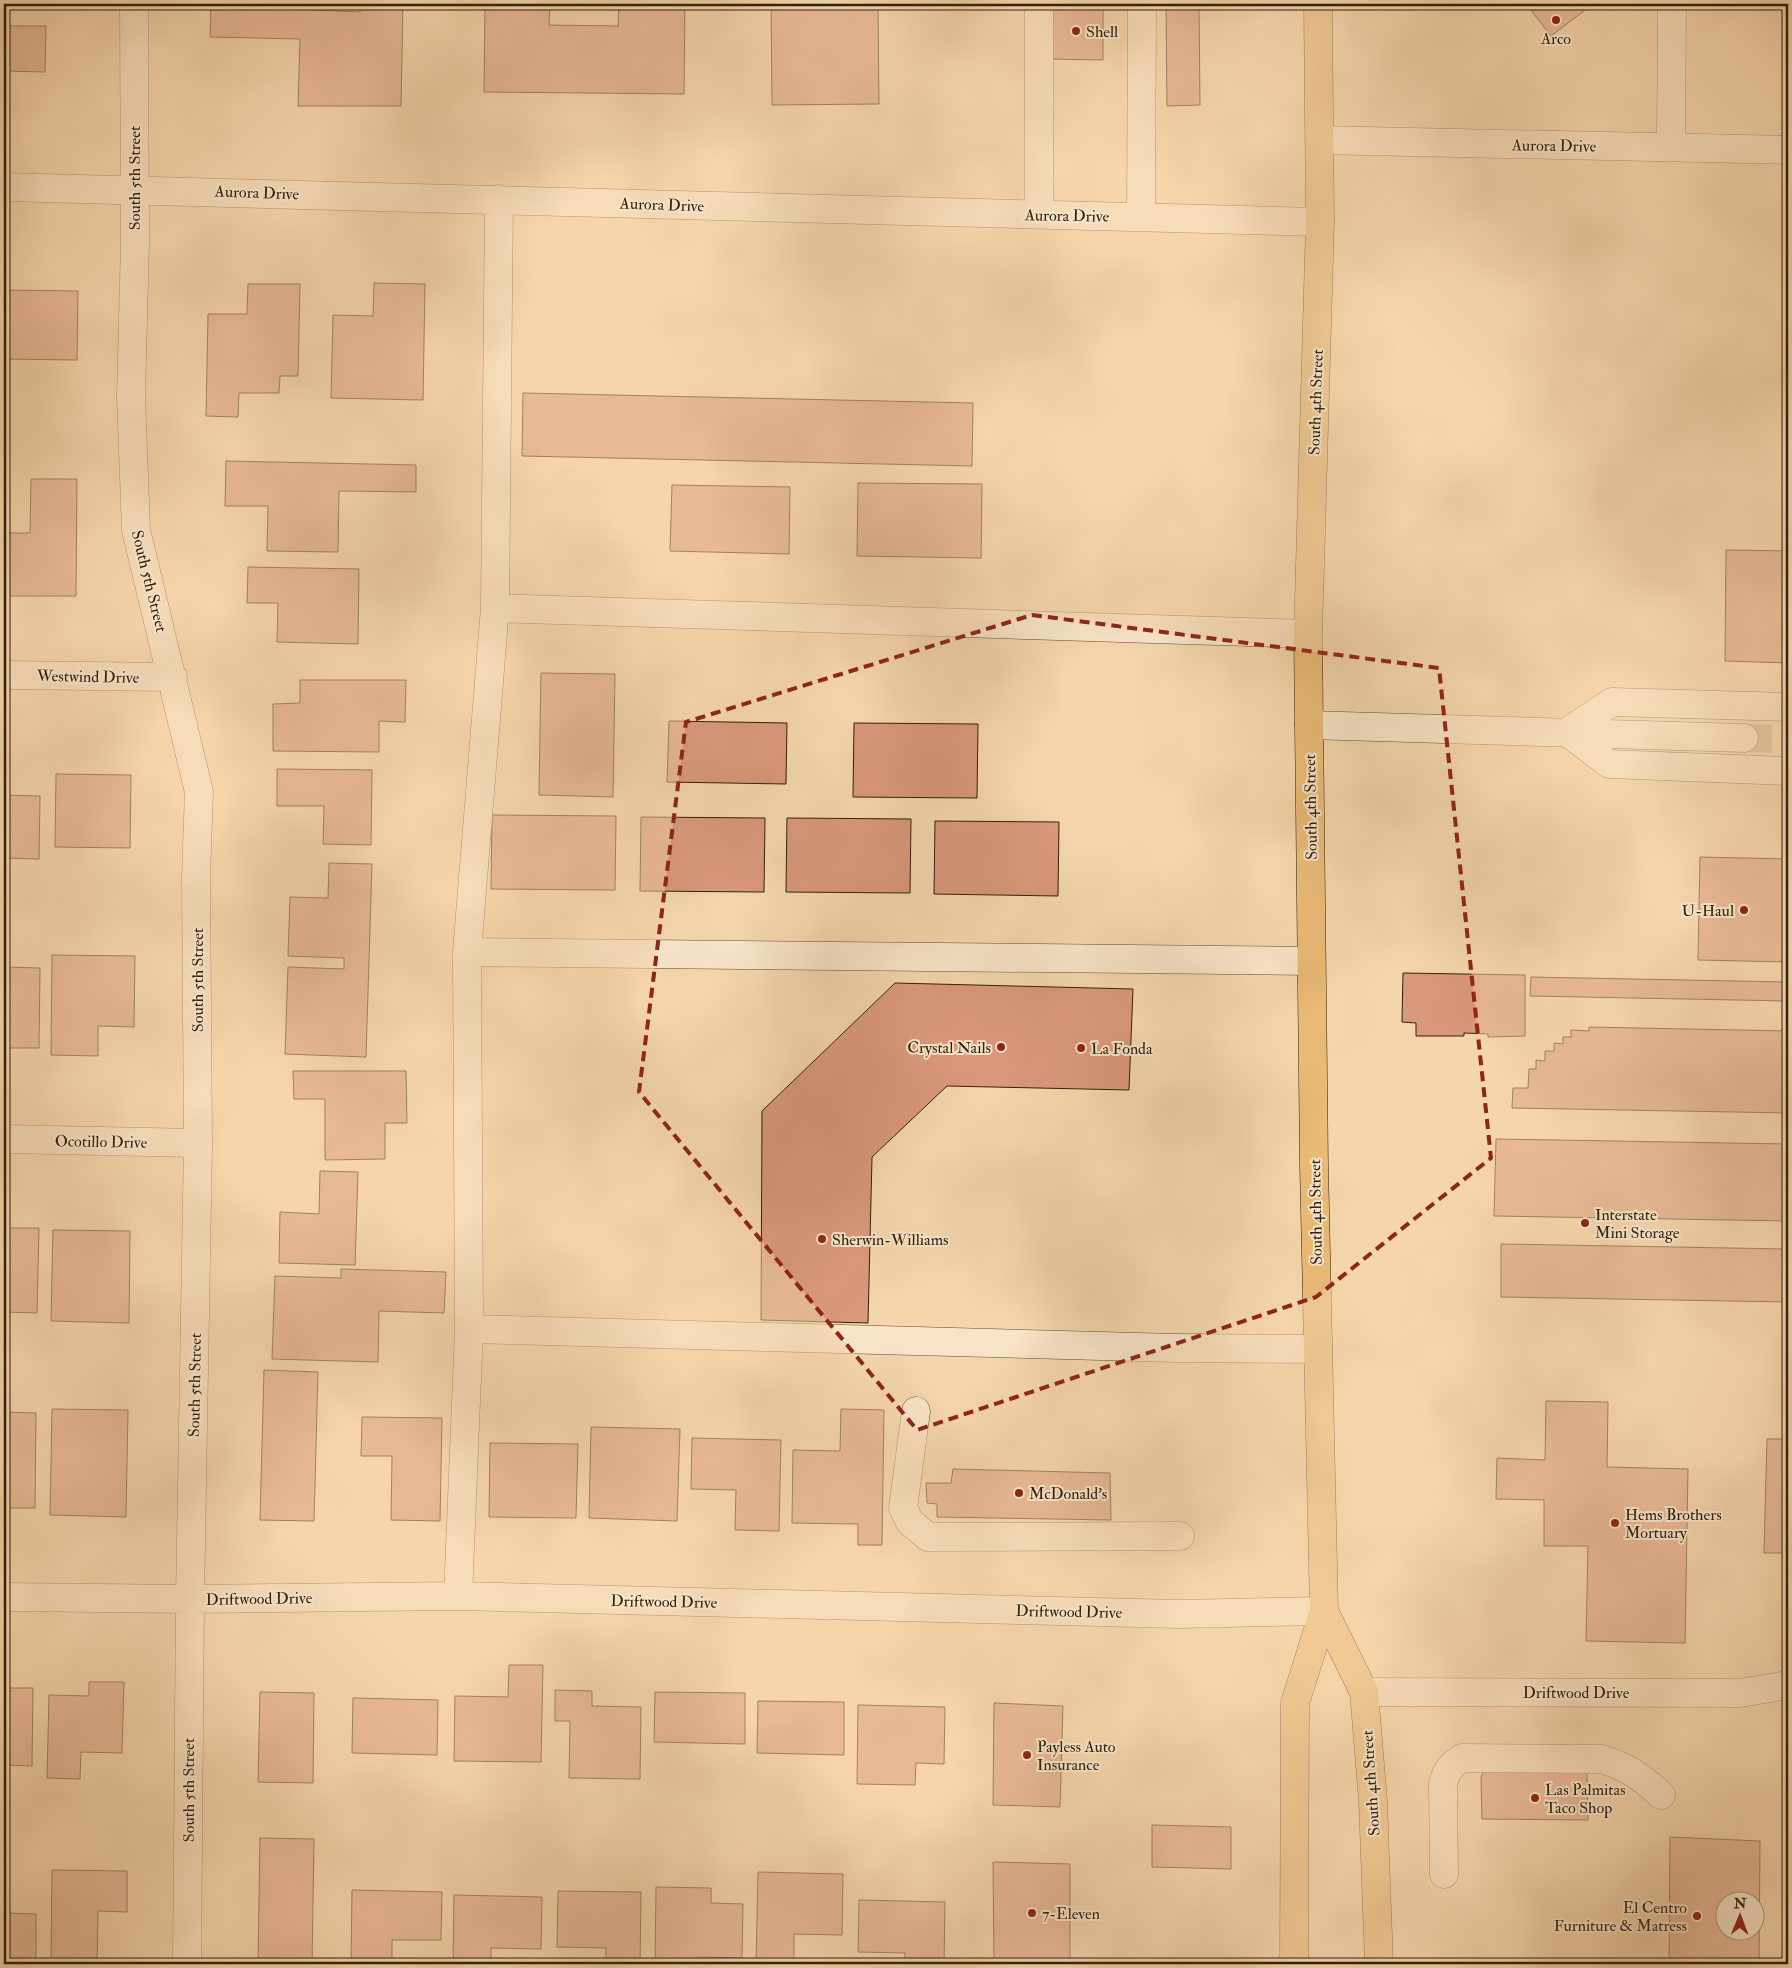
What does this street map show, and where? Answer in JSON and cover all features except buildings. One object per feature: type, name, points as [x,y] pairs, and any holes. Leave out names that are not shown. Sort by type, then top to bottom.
[{"type":"main road","name":"South 4th Street","points":[[1294,1964],[1295,1703],[1324,1611],[1311,961],[1308,634],[1320,222],[1318,4]]},
{"type":"main road","name":"South 4th Street","points":[[1324,1611],[1364,1692],[1373,1801],[1379,1964]]},
{"type":"street","name":"South 5th Street","points":[[134,4],[131,396],[136,530],[173,677],[199,792],[196,877],[198,1143],[190,1600],[187,1964]]},
{"type":"street","points":[[1039,4],[1039,214]]},
{"type":"street","points":[[1141,218],[1142,4]]},
{"type":"street","points":[[1671,148],[1672,4]]},
{"type":"street","name":"Aurora Drive","points":[[1320,140],[1788,150]]},
{"type":"street","name":"Aurora Drive","points":[[4,187],[1320,222]]},
{"type":"street","points":[[458,1596],[469,1328],[467,952],[495,608],[499,199]]},
{"type":"street","points":[[495,608],[1308,634]]},
{"type":"street","name":"Westwind Drive","points":[[4,675],[173,677]]},
{"type":"street","points":[[1567,732],[1612,702],[1788,707]]},
{"type":"street","points":[[1309,725],[1744,738]]},
{"type":"street","points":[[1567,732],[1609,764],[1788,771]]},
{"type":"street","points":[[467,952],[1311,961]]},
{"type":"street","name":"Ocotillo Drive","points":[[4,1139],[198,1143]]},
{"type":"street","points":[[469,1328],[1176,1348],[1318,1349]]},
{"type":"street","points":[[916,1411],[903,1508],[910,1522],[928,1537],[1180,1536]]},
{"type":"street","name":"Driftwood Drive","points":[[4,1597],[190,1600],[458,1596],[1179,1614],[1324,1611]]},
{"type":"street","name":"Driftwood Drive","points":[[1364,1692],[1740,1693],[1788,1684]]},
{"type":"street","points":[[1444,1874],[1443,1784],[1445,1774],[1452,1765],[1462,1758],[1600,1759],[1621,1764],[1640,1775],[1661,1795]]},
{"type":"highlighted area","points":[[1032,615],[1439,668],[1491,1158],[1316,1297],[917,1430],[639,1092],[686,722]]},
{"type":"tunnel","points":[[1744,738],[1788,739]]},
{"type":"place","name":"Arco","points":[[1556,20]]},
{"type":"place","name":"Shell","points":[[1076,31]]},
{"type":"place","name":"U-Haul","points":[[1744,910]]},
{"type":"place","name":"Crystal Nails","points":[[1001,1047]]},
{"type":"place","name":"La Fonda","points":[[1081,1048]]},
{"type":"place","name":"Interstate Mini Storage","points":[[1585,1223]]},
{"type":"place","name":"Sherwin-Williams","points":[[822,1239]]},
{"type":"place","name":"McDonald's","points":[[1019,1493]]},
{"type":"place","name":"Hems Brothers Mortuary","points":[[1615,1523]]},
{"type":"place","name":"Payless Auto Insurance","points":[[1027,1755]]},
{"type":"place","name":"Las Palmitas Taco Shop","points":[[1535,1798]]},
{"type":"place","name":"7-Eleven","points":[[1032,1913]]},
{"type":"place","name":"El Centro Furniture & Matress","points":[[1697,1916]]}]
